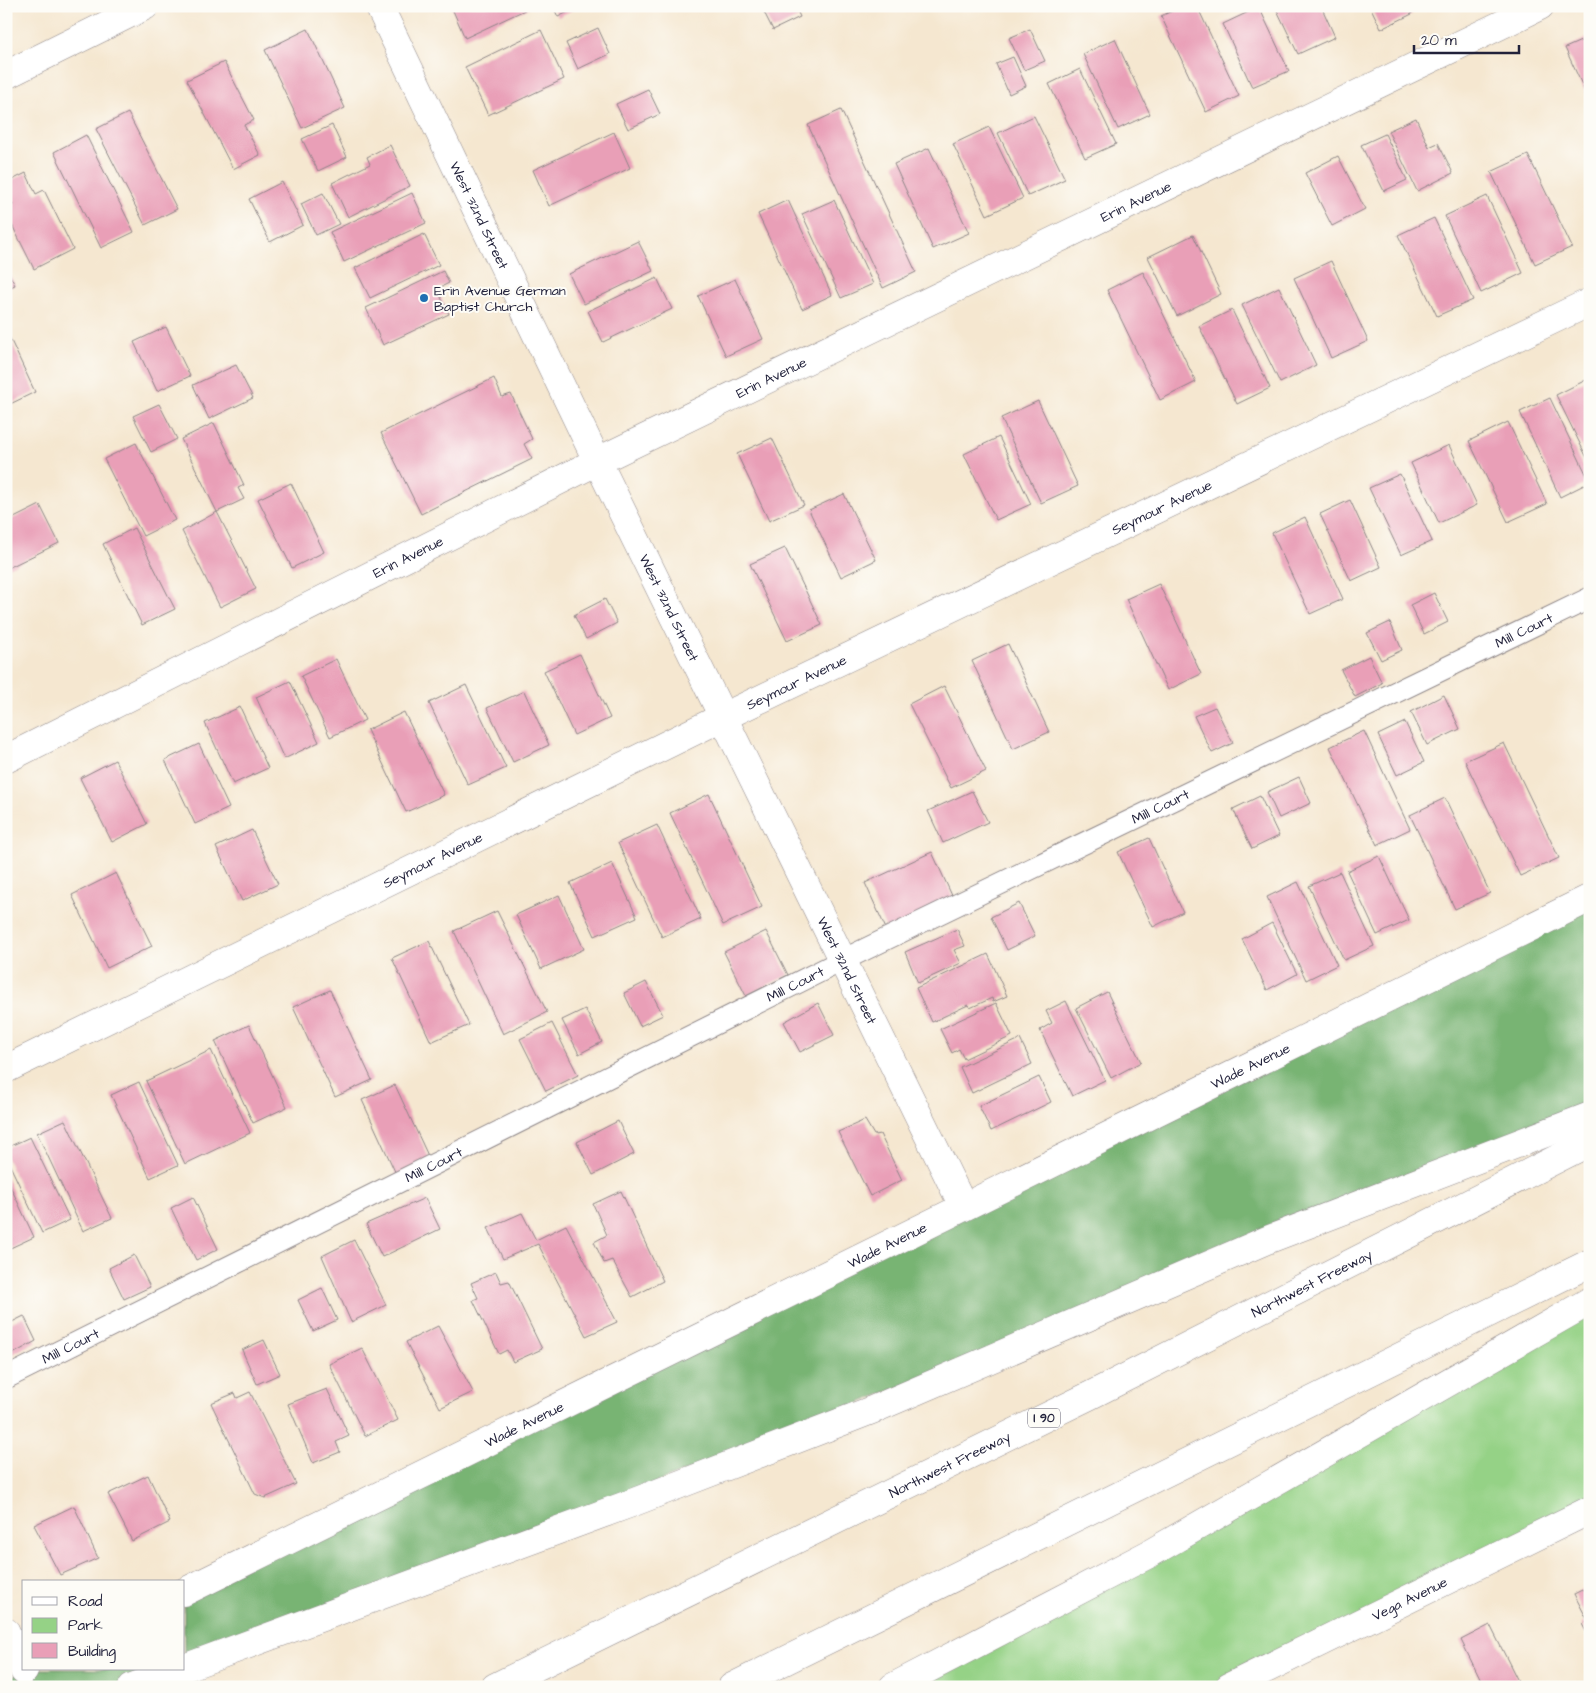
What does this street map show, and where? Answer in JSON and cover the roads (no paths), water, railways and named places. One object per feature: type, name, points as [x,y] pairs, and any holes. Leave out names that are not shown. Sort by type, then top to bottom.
[{"type":"main road","points":[[6,75],[145,6]]},
{"type":"main road","name":"West 32nd Street","points":[[379,6],[598,461],[963,1206]]},
{"type":"main road","name":"Erin Avenue","points":[[6,759],[598,461],[1540,6]]},
{"type":"main road","name":"Seymour Avenue","points":[[6,1069],[723,717],[1590,302]]},
{"type":"main road","name":"Wade Avenue","points":[[185,1592],[1590,898]]},
{"type":"main road","points":[[185,1668],[629,1504],[872,1410],[1267,1240],[1590,1116]]},
{"type":"main road","name":"Northwest Freeway","points":[[495,1687],[1088,1396],[1590,1142]]},
{"type":"main road","points":[[732,1687],[1590,1263]]},
{"type":"main road","points":[[893,1687],[1149,1554],[1590,1301]]},
{"type":"main road","name":"Vega Avenue","points":[[1229,1687],[1590,1510]]},
{"type":"main road","points":[[6,1632],[19,1673]]},
{"type":"main road","points":[[132,1687],[177,1670]]},
{"type":"lane","name":"Mill Court","points":[[6,1378],[843,960],[1590,598]]},
{"type":"place","name":"Erin Avenue German Baptist Church","points":[[424,298]]}]
